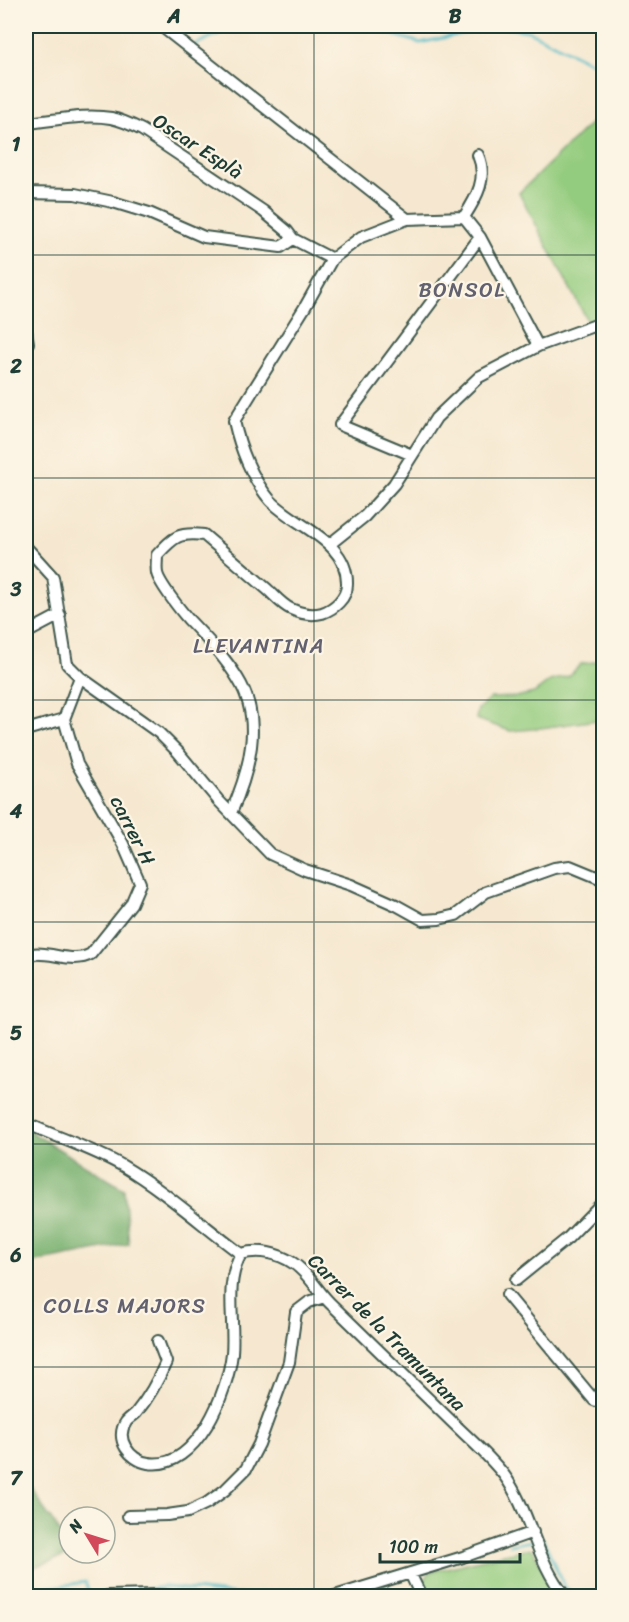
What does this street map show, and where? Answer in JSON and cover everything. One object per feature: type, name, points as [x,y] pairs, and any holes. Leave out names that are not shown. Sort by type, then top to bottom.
[{"type":"street","points":[[160,26],[407,219]]},
{"type":"street","name":"Oscar Esplà","points":[[26,123],[91,117],[110,118],[128,123],[263,211],[293,239],[332,259]]},
{"type":"street","points":[[464,217],[477,198],[483,168],[478,155]]},
{"type":"street","points":[[26,193],[75,194],[113,202],[149,213],[195,234],[214,239],[281,247],[293,239]]},
{"type":"street","points":[[231,813],[249,765],[251,739],[249,703],[239,680],[221,655],[180,610],[157,575],[157,555],[170,540],[176,537],[188,534],[204,535],[289,609],[312,616],[329,610],[340,602],[347,591],[348,575],[343,564],[330,544],[270,500],[260,487],[238,441],[234,421],[332,259],[361,237],[407,219],[464,217]]},
{"type":"street","points":[[464,217],[480,237],[538,346]]},
{"type":"street","points":[[412,455],[340,425],[480,237]]},
{"type":"street","points":[[330,544],[365,516],[394,484],[436,418],[479,377],[538,346],[603,322]]},
{"type":"street","points":[[26,330],[28,344],[26,347]]},
{"type":"street","points":[[26,547],[53,577],[67,664],[80,677],[159,733],[218,800],[270,854],[305,870],[360,889],[423,920],[456,915],[486,892],[554,868],[570,866],[603,880]]},
{"type":"street","points":[[26,633],[60,615]]},
{"type":"street","points":[[26,730],[64,719],[80,677]]},
{"type":"street","name":"carrer H","points":[[26,955],[35,952],[85,958],[91,954],[131,904],[140,884],[123,844],[76,764],[64,719]]},
{"type":"street","points":[[26,1123],[123,1165],[149,1182],[241,1254],[234,1267],[232,1281],[232,1354],[217,1406],[209,1423],[193,1445],[175,1458],[159,1463],[149,1463],[130,1455],[124,1446],[123,1432],[125,1423],[135,1414],[155,1386],[166,1362],[158,1341]]},
{"type":"street","points":[[516,1280],[568,1238],[603,1201]]},
{"type":"street","name":"Carrer de la Tramuntana","points":[[241,1254],[261,1252],[284,1258],[309,1276],[324,1298],[495,1464],[512,1487],[551,1576],[565,1596]]},
{"type":"street","points":[[507,1295],[594,1400],[603,1404]]},
{"type":"street","points":[[128,1516],[188,1512],[207,1503],[236,1480],[253,1458],[289,1362],[296,1312],[309,1302],[324,1298]]},
{"type":"street","points":[[335,1596],[534,1534]]},
{"type":"street","points":[[415,1572],[421,1596]]},
{"type":"street","points":[[108,1596],[174,1596]]},
{"type":"green space","points":[[594,120],[603,129],[603,320],[588,322],[519,193]]},
{"type":"green space","points":[[603,657],[603,719],[510,731],[476,719],[478,709],[491,698],[516,697],[534,693],[550,681],[569,676],[581,664],[599,661]]},
{"type":"green space","points":[[26,1129],[124,1189],[129,1244],[26,1264]]},
{"type":"green space","points":[[26,1483],[57,1528],[57,1559],[26,1570]]},
{"type":"green space","points":[[529,1548],[533,1550],[557,1596],[425,1596],[423,1584],[430,1572]]},
{"type":"waterway","points":[[190,47],[229,29],[365,26],[420,43],[502,27],[528,31],[604,69]]},
{"type":"waterway","points":[[510,1545],[543,1539],[564,1586],[575,1596]]},
{"type":"waterway","points":[[26,1595],[46,1588],[85,1582],[90,1594],[107,1592]]},
{"type":"waterway","points":[[126,1591],[165,1587],[248,1596]]},
{"type":"waterway","points":[[314,1596],[335,1591]]},
{"type":"district","name":"BONSOL","points":[[462,290]]},
{"type":"district","name":"LLEVANTINA","points":[[259,646]]},
{"type":"district","name":"COLLS MAJORS","points":[[125,1306]]}]
